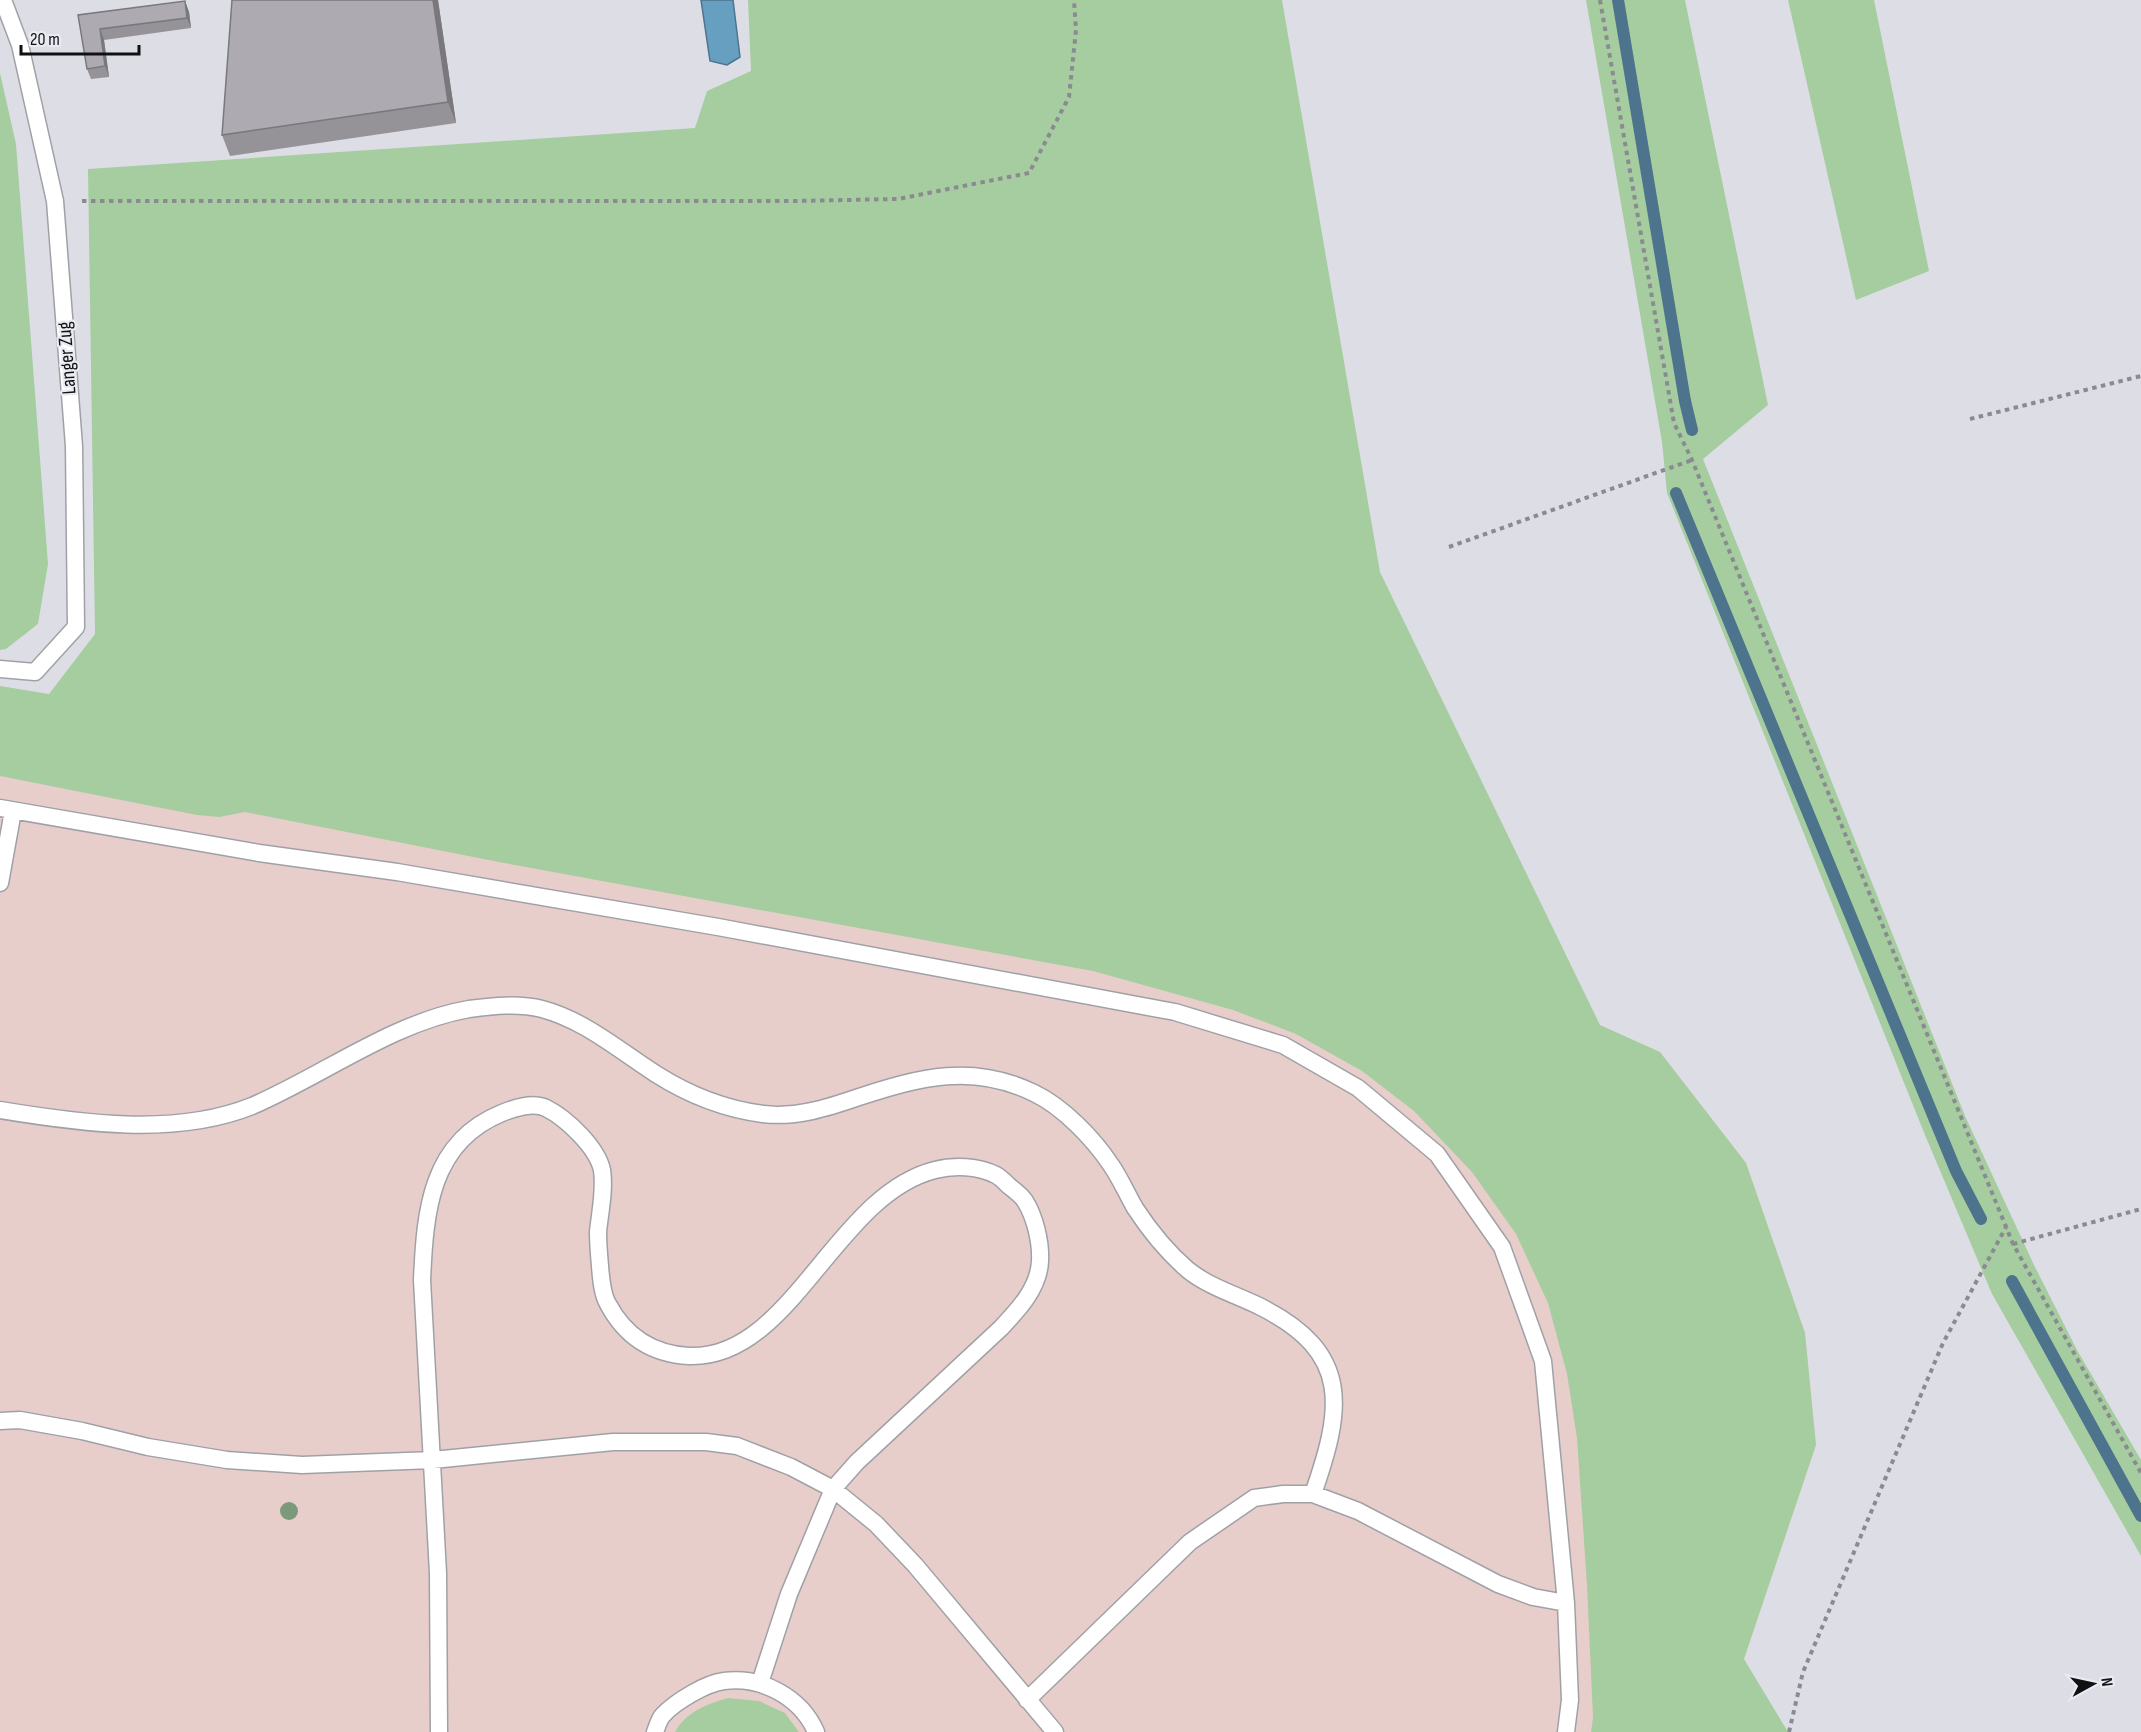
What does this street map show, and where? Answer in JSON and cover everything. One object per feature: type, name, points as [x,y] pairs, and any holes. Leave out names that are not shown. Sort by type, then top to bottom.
[{"type":"lane","name":"Langer Zug","points":[[0,669],[35,672],[76,627],[74,446],[54,201],[20,45],[3,0]]},
{"type":"lane","points":[[0,883],[7,810],[259,853],[420,876],[718,927],[1023,983],[1175,1012],[1283,1045],[1358,1088],[1437,1154],[1502,1247],[1543,1361],[1566,1603],[1570,1700],[1566,1732]]},
{"type":"lane","points":[[0,1110],[60,1120],[107,1124],[160,1124],[209,1118],[247,1108],[395,1034],[433,1018],[467,1010],[511,1005],[543,1010],[577,1024],[658,1075],[698,1097],[734,1109],[761,1114],[783,1115],[810,1112],[920,1079],[956,1075],[992,1077],[1036,1094],[1071,1118],[1110,1162],[1135,1208],[1160,1244],[1191,1273],[1294,1326],[1314,1344],[1328,1367],[1334,1394],[1331,1431],[1313,1494]]},
{"type":"lane","points":[[439,1732],[438,1573],[422,1280],[424,1236],[430,1200],[439,1172],[459,1141],[487,1119],[515,1108],[543,1106],[565,1120],[589,1144],[602,1168],[602,1202],[598,1234],[600,1274],[605,1300],[621,1326],[642,1343],[661,1352],[690,1356],[721,1353],[750,1337],[778,1312],[864,1214],[883,1196],[909,1179],[936,1169],[966,1166],[997,1175],[1024,1200],[1037,1231],[1041,1263],[1031,1293],[1001,1328],[857,1462],[833,1489],[789,1594],[760,1683]]},
{"type":"lane","points":[[0,1421],[20,1420],[227,1460],[302,1465],[433,1460],[613,1442],[706,1442],[737,1446],[792,1467],[833,1489],[876,1524],[915,1565],[1055,1732]]},
{"type":"lane","points":[[1027,1700],[1190,1542],[1254,1498],[1283,1494],[1313,1494],[1358,1511],[1498,1584],[1533,1597],[1566,1603]]},
{"type":"lane","points":[[655,1732],[662,1716],[692,1694],[723,1680],[760,1683],[791,1698],[816,1732]]},
{"type":"path","points":[[54,201],[898,199],[1029,173],[1069,97],[1076,30],[1074,0]]},
{"type":"path","points":[[1600,0],[1674,423],[1692,460],[2013,1244],[2141,1473]]},
{"type":"path","points":[[1970,418],[2141,376]]},
{"type":"path","points":[[1449,547],[1692,460]]},
{"type":"path","points":[[2013,1244],[2141,1209]]},
{"type":"path","points":[[1790,1732],[1803,1672],[1938,1354],[2006,1227]]},
{"type":"shaded area","points":[[0,686],[195,721],[1660,1052],[1746,1163],[1805,1333],[1816,1445],[1744,1659],[1745,1732],[0,1732]]},
{"type":"green space","points":[[748,0],[1282,0],[1380,572],[1600,1025],[1660,1052],[1746,1163],[1805,1333],[1816,1445],[1744,1659],[1788,1732],[1591,1732],[1593,1718],[1587,1585],[1577,1438],[1567,1374],[1548,1303],[1516,1234],[1472,1172],[1414,1111],[1362,1071],[1296,1034],[1233,1010],[1093,971],[504,863],[245,812],[219,817],[197,815],[0,776],[0,686],[49,694],[95,634],[88,169],[695,128],[707,91],[751,71]]},
{"type":"green space","points":[[1586,0],[1685,0],[1768,405],[1703,459],[1965,1116],[2034,1265],[2077,1350],[2141,1460],[2141,1556],[1992,1294],[1925,1135],[1667,493],[1662,442]]},
{"type":"green space","points":[[1788,0],[1874,0],[1929,271],[1856,300]]},
{"type":"green space","points":[[0,73],[16,144],[48,564],[38,624],[6,649],[0,650]]},
{"type":"green space","points":[[728,1698],[759,1701],[785,1713],[799,1732],[675,1732],[691,1714]]},
{"type":"water","points":[[701,0],[733,0],[740,57],[727,65],[710,61]]},
{"type":"building","points":[[232,0],[433,0],[448,102],[222,135]]},
{"type":"building","points":[[185,1],[187,18],[100,29],[105,66],[87,69],[78,15]]},
{"type":"waterway","points":[[1618,0],[1685,401],[1692,430]]},
{"type":"waterway","points":[[1676,493],[1956,1171],[1981,1219]]},
{"type":"waterway","points":[[2012,1281],[2141,1516]]}]
